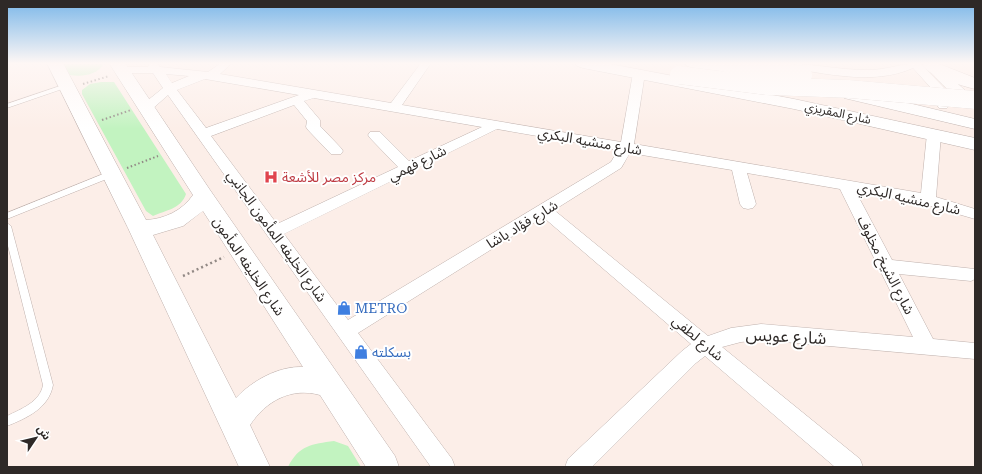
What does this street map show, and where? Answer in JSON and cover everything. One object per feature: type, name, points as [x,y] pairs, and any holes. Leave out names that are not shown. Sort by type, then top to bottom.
[{"type":"main road","points":[[66,85],[139,228],[255,467]]},
{"type":"main road","name":"شارع الخليفه المأمون","points":[[132,85],[238,249],[384,467]]},
{"type":"main road","name":"شارع المقريزي","points":[[698,85],[934,134],[975,144]]},
{"type":"main road","points":[[760,85],[864,90],[974,100]]},
{"type":"main road","name":"شارع المقريزي","points":[[805,85],[871,98],[975,124]]},
{"type":"main road","points":[[877,85],[974,100]]},
{"type":"main road","points":[[871,98],[877,122]]},
{"type":"main road","points":[[139,228],[158,227],[179,220],[195,208],[203,195]]},
{"type":"main road","points":[[234,424],[242,411],[252,400],[278,384],[304,379],[328,384]]},
{"type":"street","name":"شارع الخليفه المأمون الجانبي","points":[[168,85],[444,467]]},
{"type":"street","points":[[145,107],[170,88],[179,85]]},
{"type":"street","name":"شارع منشيه البكري","points":[[261,85],[845,184],[928,200],[975,214]]},
{"type":"street","points":[[394,108],[410,85]]},
{"type":"street","name":"شارع فؤاد باشا","points":[[346,331],[610,170],[621,159],[627,147],[637,85]]},
{"type":"street","points":[[938,85],[946,97],[946,102]]},
{"type":"street","points":[[953,85],[974,100]]},
{"type":"street","points":[[203,134],[313,94]]},
{"type":"street","points":[[871,98],[936,105],[946,102],[962,105],[974,100]]},
{"type":"street","points":[[296,100],[314,120],[313,127],[336,151]]},
{"type":"street","name":"شارع فهمي","points":[[274,232],[496,125]]},
{"type":"street","points":[[375,134],[407,168]]},
{"type":"street","points":[[928,200],[934,134]]},
{"type":"street","points":[[738,166],[748,204]]},
{"type":"street","name":"شارع الشيخ مخلوف","points":[[845,184],[927,347]]},
{"type":"street","name":"شارع لطفي","points":[[544,210],[852,467]]},
{"type":"street","points":[[886,266],[971,274]]},
{"type":"street","name":"شارع عويس","points":[[576,467],[689,357],[706,345],[737,334],[760,332],[975,351]]},
{"type":"lane","points":[[7,106],[67,88]]},
{"type":"lane","points":[[7,216],[111,174]]},
{"type":"lane","points":[[7,226],[48,385],[48,392],[43,399],[7,421]]},
{"type":"path","points":[[67,88],[75,85]]},
{"type":"path","points":[[86,125],[145,107]]},
{"type":"path","points":[[111,174],[174,150]]},
{"type":"path","points":[[166,285],[238,249]]},
{"type":"green space","points":[[89,85],[116,85],[186,194],[181,203],[153,216],[146,211],[82,94],[82,90]]},
{"type":"green space","points":[[334,441],[348,446],[361,467],[288,467],[297,454],[307,447],[319,443]]},
{"type":"place","name":"مركز مصر للأشعة","points":[[271,177]]},
{"type":"place","name":"METRO","points":[[344,308]]},
{"type":"place","name":"بسكلته","points":[[361,352]]}]
